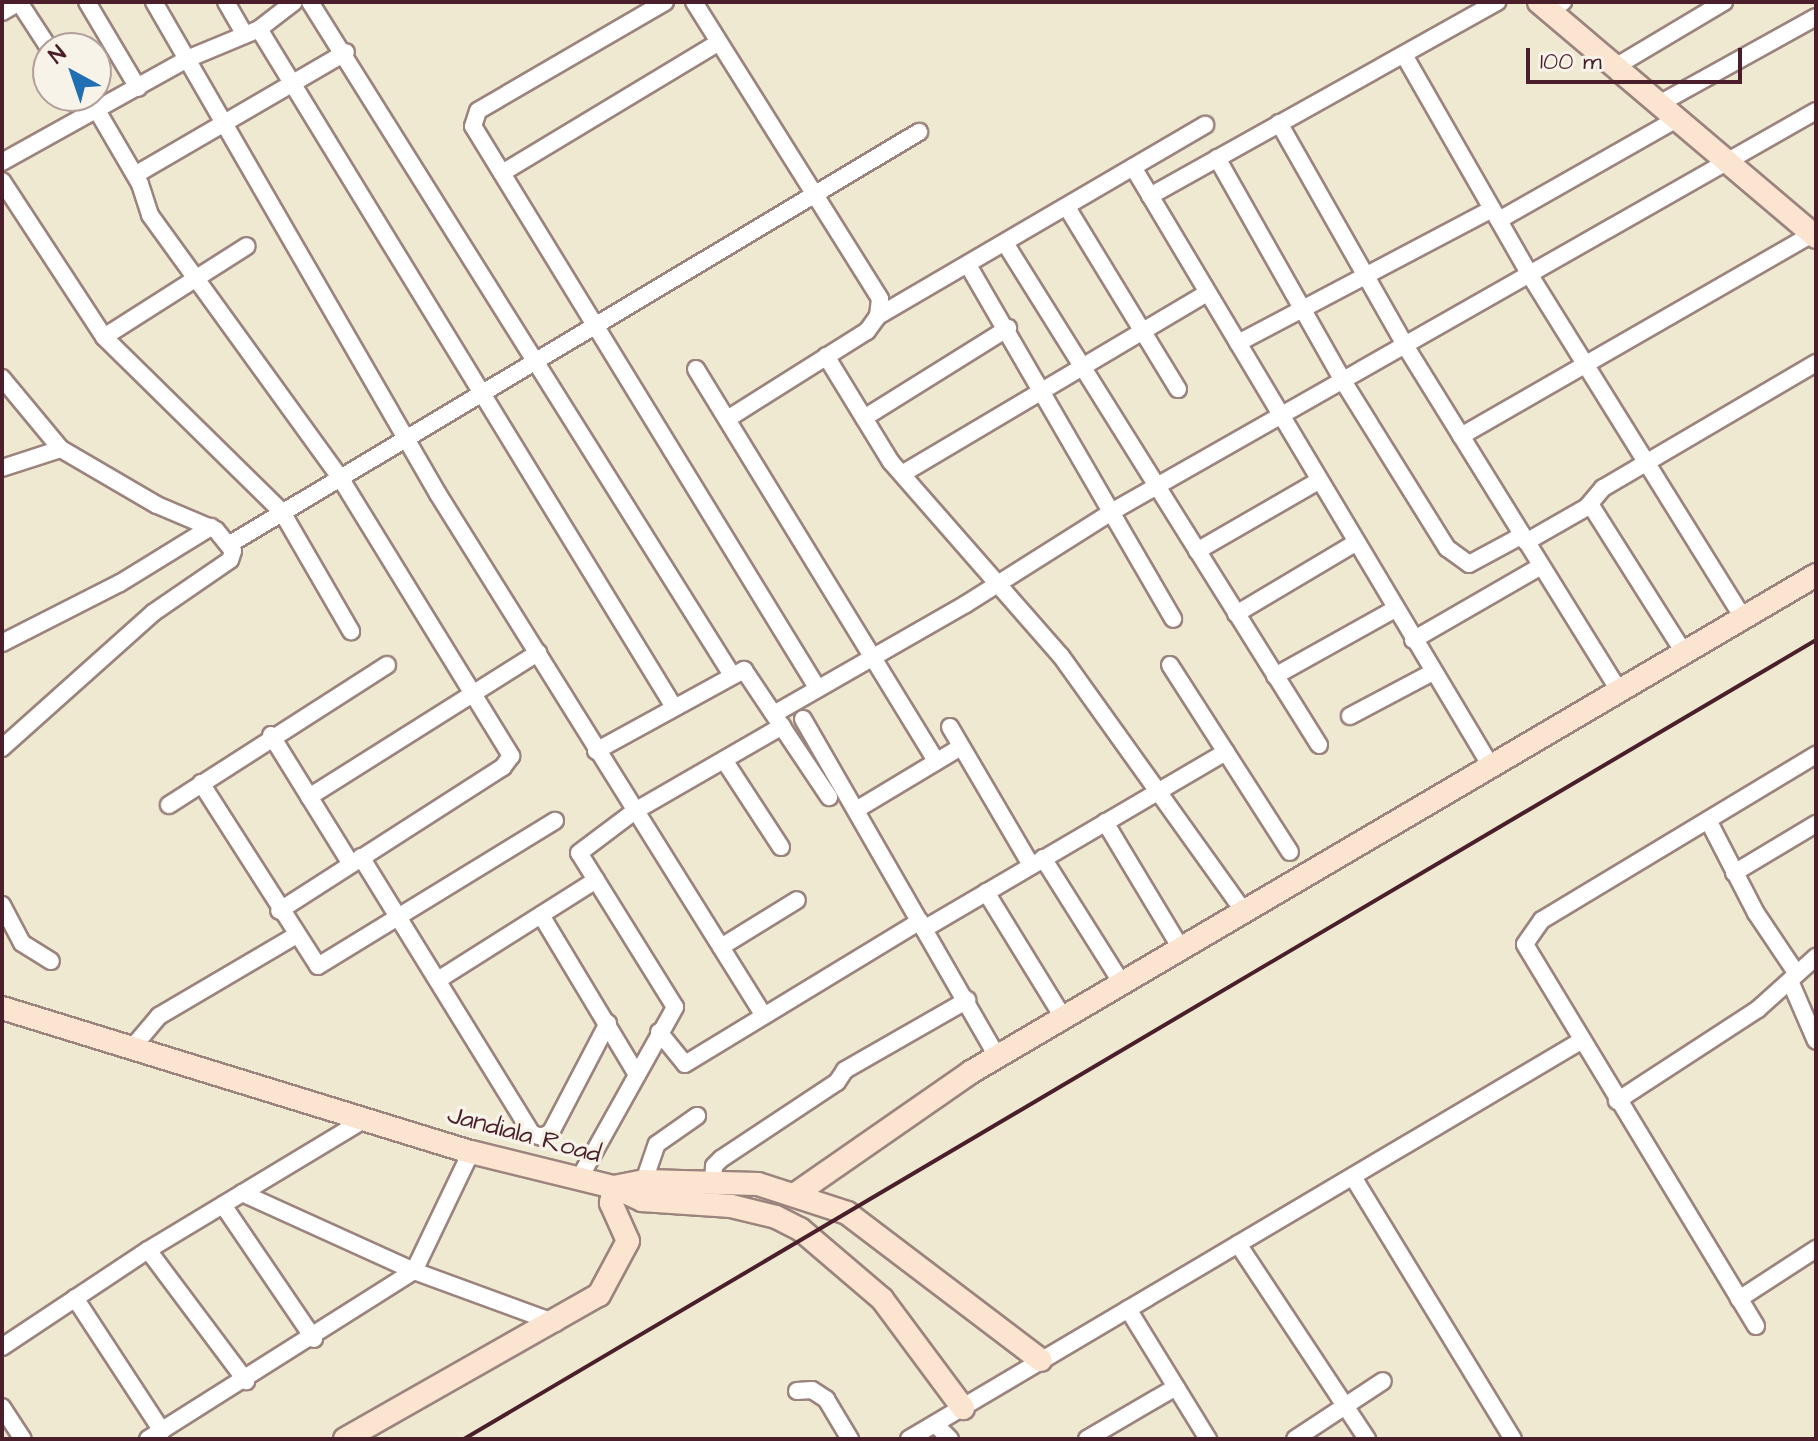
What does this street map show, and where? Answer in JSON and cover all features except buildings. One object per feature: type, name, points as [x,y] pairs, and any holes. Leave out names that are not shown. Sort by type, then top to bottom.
[{"type":"street","points":[[2,12],[19,2],[39,32]]},
{"type":"street","points":[[87,2],[138,88]]},
{"type":"street","points":[[154,2],[408,437],[438,494],[764,1016]]},
{"type":"street","points":[[226,2],[295,82],[480,396],[674,707]]},
{"type":"street","points":[[112,104],[187,59],[251,30],[294,2]]},
{"type":"street","points":[[310,2],[346,52],[732,675]]},
{"type":"street","points":[[665,2],[478,111],[473,126],[818,689]]},
{"type":"street","points":[[694,2],[878,292],[878,316]]},
{"type":"street","points":[[1150,196],[1497,2]]},
{"type":"street","points":[[1615,67],[1724,2]]},
{"type":"street","points":[[1461,436],[1585,362],[1815,234],[1615,67],[1550,5]]},
{"type":"street","points":[[1659,104],[1816,17]]},
{"type":"street","points":[[502,173],[719,42]]},
{"type":"street","points":[[135,175],[346,52]]},
{"type":"street","points":[[1404,55],[1531,277],[1743,617]]},
{"type":"street","points":[[579,1179],[659,1032],[673,1013],[673,1003],[579,853],[635,811],[724,760],[818,689],[996,585],[1113,511],[1531,277],[1816,111]]},
{"type":"street","points":[[2,162],[98,112],[135,175],[150,215],[339,476],[510,753],[508,762],[279,911]]},
{"type":"street","points":[[1238,343],[1677,119]]},
{"type":"street","points":[[1279,123],[1406,347],[1618,689]]},
{"type":"street","points":[[727,419],[867,331],[878,316],[1068,209],[1205,125]]},
{"type":"street","points":[[230,544],[339,476],[480,396],[594,324],[919,132]]},
{"type":"street","points":[[1217,158],[1343,381],[1457,560],[1469,564],[1590,504],[1597,491],[1816,363]]},
{"type":"street","points":[[1133,167],[1489,763]]},
{"type":"street","points":[[2,181],[104,337],[282,512],[351,631]]},
{"type":"street","points":[[1068,209],[1178,389]]},
{"type":"street","points":[[1005,243],[1319,745]]},
{"type":"street","points":[[104,337],[247,246]]},
{"type":"street","points":[[968,265],[1008,328],[1173,619]]},
{"type":"street","points":[[902,474],[1207,293]]},
{"type":"street","points":[[864,418],[1008,328]]},
{"type":"street","points":[[826,356],[902,474],[1061,656],[1161,789],[1242,909]]},
{"type":"street","points":[[696,369],[936,761]]},
{"type":"street","points":[[2,378],[31,419],[61,449],[157,505],[211,527],[230,544],[230,560],[153,613],[2,748]]},
{"type":"street","points":[[2,468],[61,449]]},
{"type":"street","points":[[1197,551],[1318,481]]},
{"type":"street","points":[[1590,504],[1683,651]]},
{"type":"street","points":[[2,643],[120,583],[211,527]]},
{"type":"street","points":[[1236,614],[1355,543]]},
{"type":"street","points":[[1413,640],[1541,566]]},
{"type":"street","points":[[797,1193],[997,1057],[1489,763],[1816,575]]},
{"type":"street","points":[[1275,676],[1395,609]]},
{"type":"street","points":[[309,797],[538,653]]},
{"type":"street","points":[[169,805],[271,735],[387,665]]},
{"type":"street","points":[[1170,665],[1290,852]]},
{"type":"street","points":[[596,751],[744,670],[829,797]]},
{"type":"street","points":[[1350,716],[1433,672]]},
{"type":"street","points":[[803,719],[997,1057]]},
{"type":"street","points":[[950,727],[1037,862],[1121,982]]},
{"type":"street","points":[[271,735],[309,797],[399,918],[526,1128],[538,1136],[551,1132],[608,1023]]},
{"type":"street","points":[[856,810],[961,747]]},
{"type":"street","points":[[659,1032],[683,1064],[1226,752]]},
{"type":"street","points":[[1756,1326],[1528,955],[1528,933],[1816,755]]},
{"type":"street","points":[[724,760],[781,847]]},
{"type":"street","points":[[201,783],[295,936],[321,966],[555,821]]},
{"type":"street","points":[[1708,820],[1793,977],[1816,1041]]},
{"type":"street","points":[[1105,822],[1180,947]]},
{"type":"street","points":[[1734,873],[1816,824]]},
{"type":"street","points":[[438,980],[596,880]]},
{"type":"street","points":[[986,892],[1063,1017]]},
{"type":"street","points":[[721,947],[797,900]]},
{"type":"street","points":[[2,905],[22,943],[51,961]]},
{"type":"street","points":[[541,915],[636,1073]]},
{"type":"street","points":[[132,1048],[159,1016],[295,936]]},
{"type":"street","points":[[1617,1101],[1740,1022],[1816,957]]},
{"type":"street","points":[[713,1181],[714,1166],[721,1159],[837,1082],[845,1070],[967,1000]]},
{"type":"street","name":"Jandiala Road","points":[[2,1008],[471,1152],[614,1187],[642,1200],[731,1206],[800,1229],[882,1299],[963,1408]]},
{"type":"street","points":[[909,1439],[1581,1041]]},
{"type":"street","points":[[644,1181],[657,1144],[697,1116]]},
{"type":"street","points":[[2,1347],[148,1250],[365,1119]]},
{"type":"street","points":[[75,1298],[155,1435],[314,1339],[414,1271],[471,1152]]},
{"type":"street","points":[[1353,1177],[1513,1439]]},
{"type":"street","points":[[345,1439],[556,1323],[599,1295],[619,1263],[629,1233],[611,1203],[614,1187],[644,1181],[713,1181],[797,1193],[847,1213],[1041,1360]]},
{"type":"street","points":[[242,1193],[414,1271],[556,1323]]},
{"type":"street","points":[[223,1205],[314,1339]]},
{"type":"street","points":[[1238,1244],[1367,1439]]},
{"type":"street","points":[[1739,1299],[1816,1249]]},
{"type":"street","points":[[148,1250],[246,1381]]},
{"type":"street","points":[[1128,1309],[1208,1439]]},
{"type":"street","points":[[1295,1439],[1383,1381]]},
{"type":"street","points":[[1087,1439],[1176,1387]]},
{"type":"street","points":[[797,1391],[812,1390],[826,1399],[850,1439]]},
{"type":"street","points":[[2,1407],[23,1439]]},
{"type":"street","points":[[935,1424],[950,1439]]},
{"type":"railway","points":[[464,1439],[1816,640]]}]
